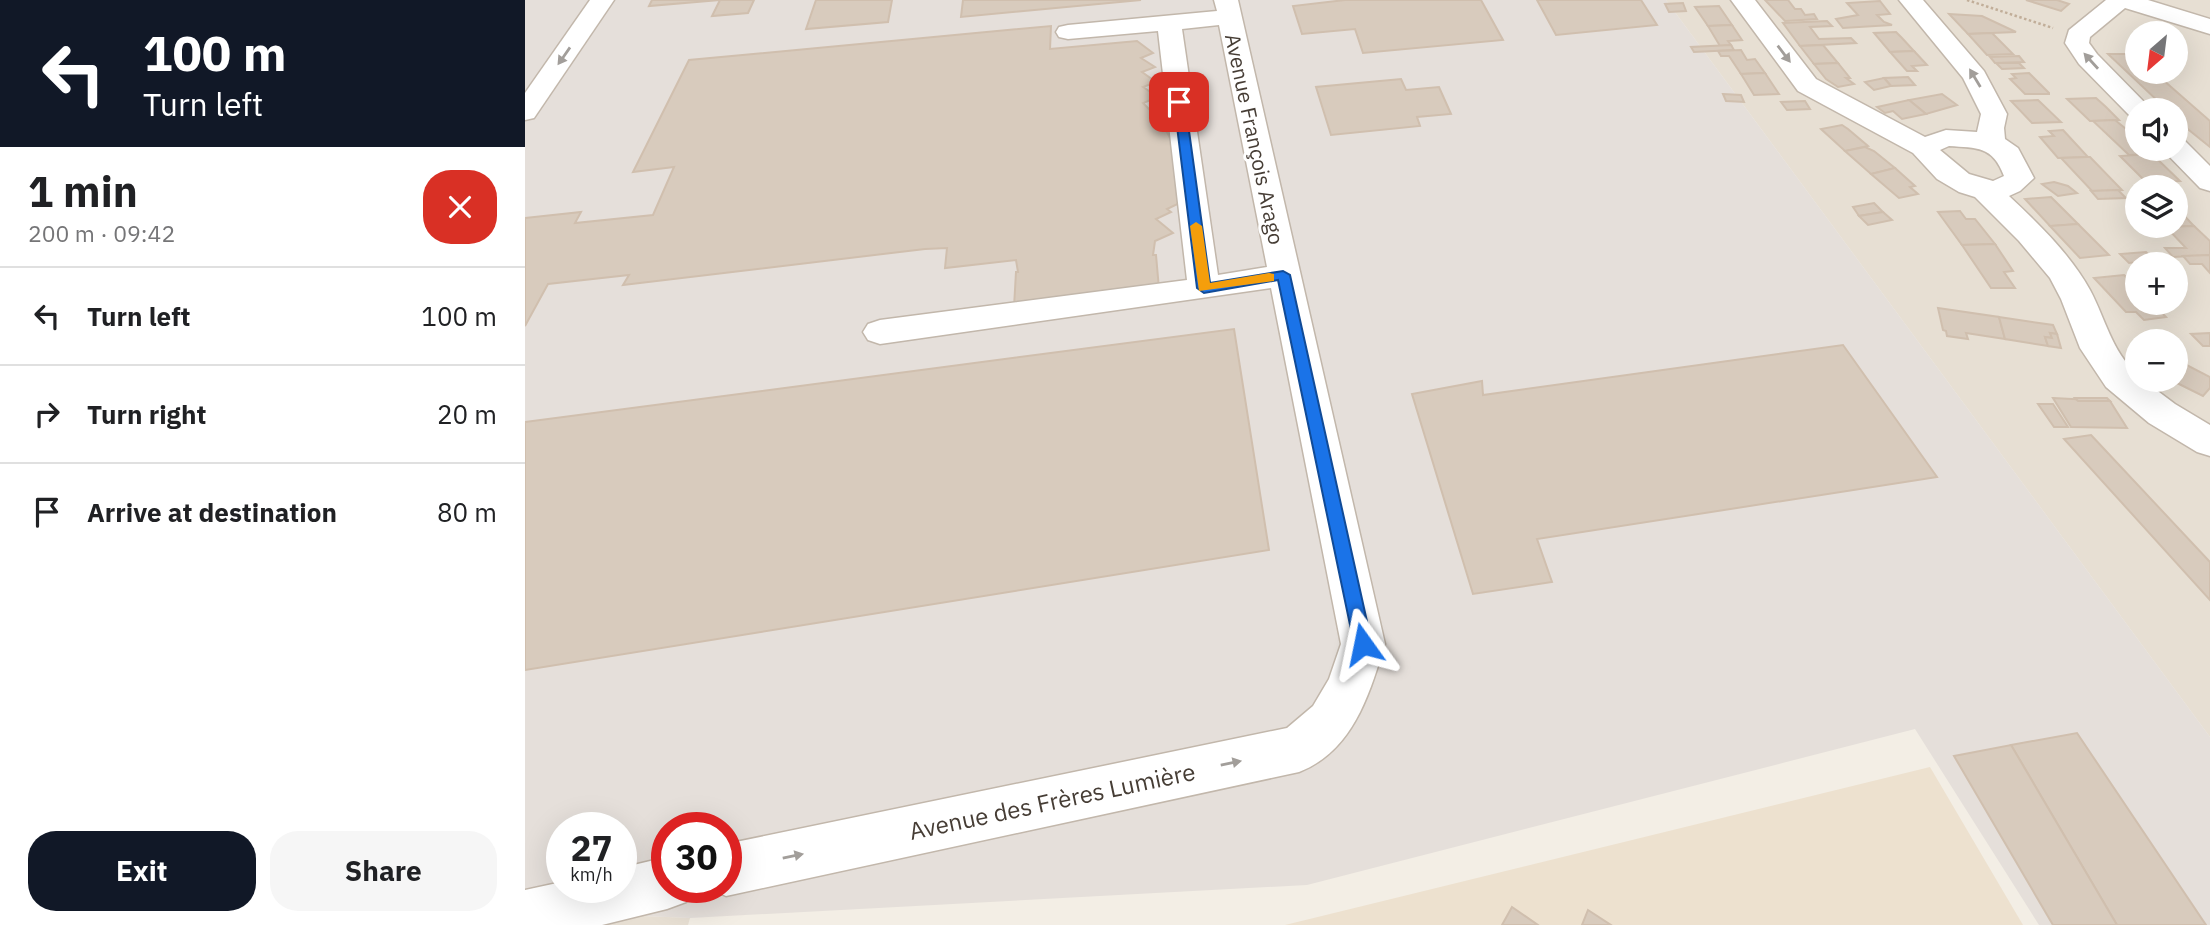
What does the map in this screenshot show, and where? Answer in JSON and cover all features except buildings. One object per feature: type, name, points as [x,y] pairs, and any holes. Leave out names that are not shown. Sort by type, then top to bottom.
[{"type":"street","points":[[525,112],[602,0]]},
{"type":"street","points":[[1743,0],[1807,85],[1923,147],[1933,162],[1971,187],[2005,188],[2019,178],[2016,167],[1991,140],[1946,138],[1923,147]]},
{"type":"street","points":[[1911,0],[1975,76],[1994,114],[1990,128],[1991,140]]},
{"type":"street","points":[[2127,98],[2088,59],[2077,43],[2078,35],[2122,0],[2210,27]]},
{"type":"street","points":[[1068,32],[1169,23],[1228,8]]},
{"type":"street","name":"Avenue François Arago","points":[[1228,8],[1363,644],[1349,687]]},
{"type":"street","points":[[1169,23],[1204,288]]},
{"type":"street","points":[[2188,160],[2210,183]]},
{"type":"street","points":[[1984,189],[2031,233],[2070,285],[2097,348],[2115,375],[2165,418],[2210,442]]},
{"type":"street","points":[[880,332],[1283,275]]},
{"type":"street","name":"Avenue des Frères Lumière","points":[[742,867],[1299,748],[1330,722],[1349,687]]},
{"type":"street","points":[[525,917],[651,887]]},
{"type":"path","points":[[1967,0],[2078,35]]},
{"type":"shaded area","points":[[525,0],[1666,0],[2210,737],[2210,925],[2039,925],[1915,729],[1307,885],[690,918],[525,911]]},
{"type":"shaded area","points":[[1666,0],[2210,0],[2210,737]]},
{"type":"shaded area","points":[[1930,767],[2023,925],[1285,925]]},
{"type":"shaded area","points":[[525,911],[690,918],[688,925],[525,925]]},
{"type":"slow traffic","points":[[1196,226],[1204,288],[1269,277]]},
{"type":"route","points":[[1179,102],[1204,288],[1283,275],[1363,644]]}]
